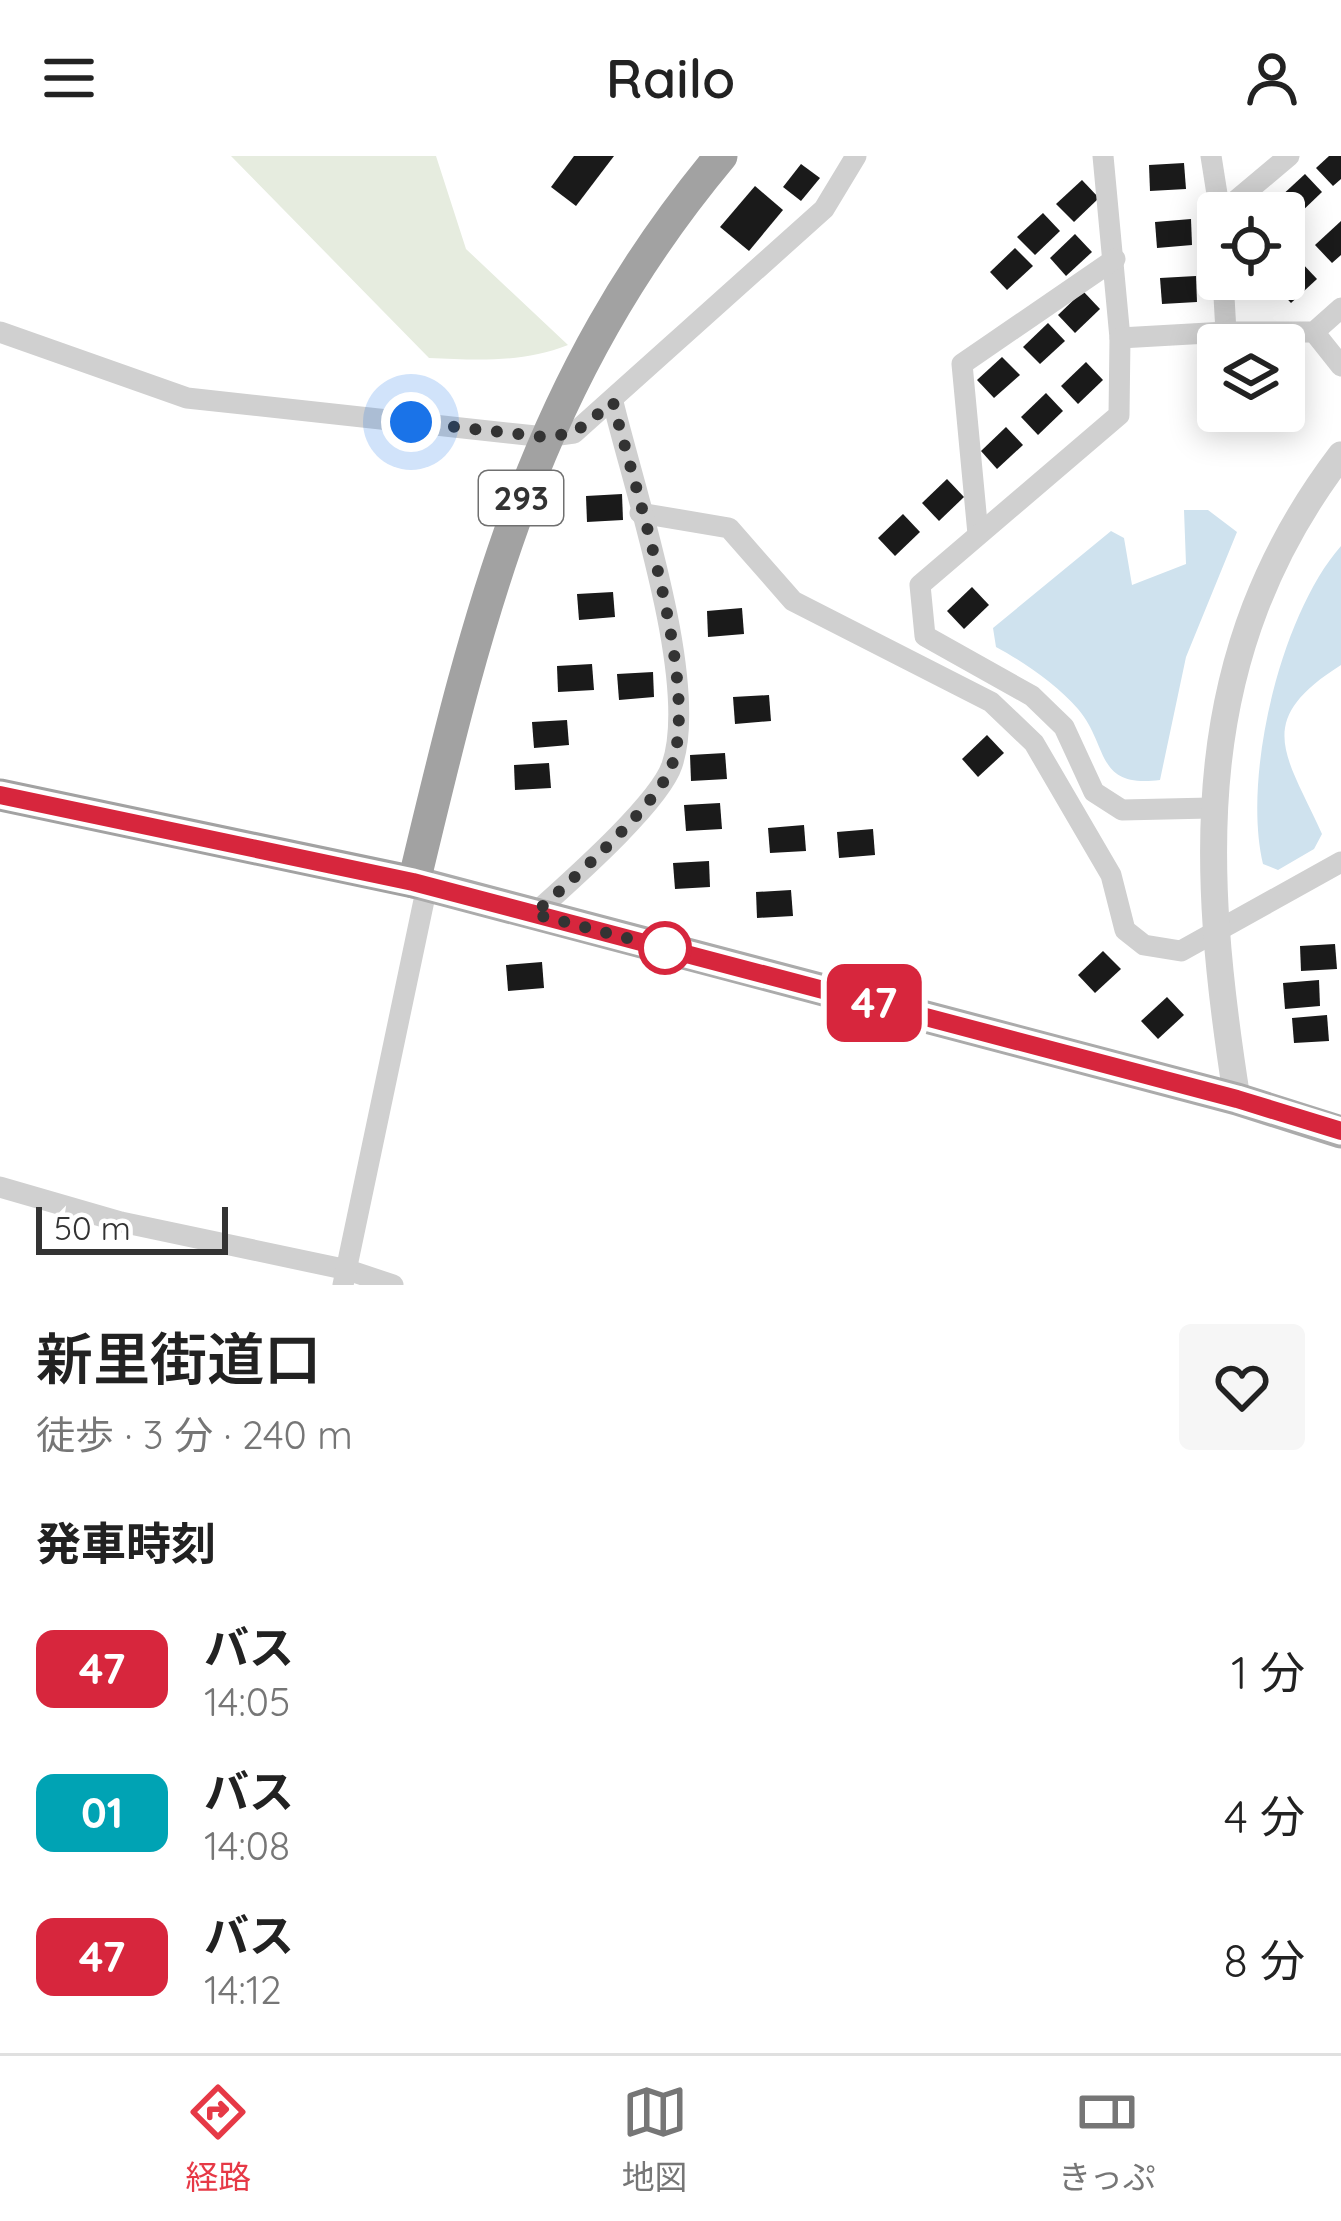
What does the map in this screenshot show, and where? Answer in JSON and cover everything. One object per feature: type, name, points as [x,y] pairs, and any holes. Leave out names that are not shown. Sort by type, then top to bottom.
[{"type":"highway","name":"293","points":[[420,884],[495,564],[545,437],[577,365],[617,298],[721,156]]},
{"type":"highway","points":[[0,795],[420,884]]},
{"type":"main road","points":[[420,884],[1237,1099],[1341,1132]]},
{"type":"street","points":[[0,332],[187,398],[545,437],[574,433],[824,209],[856,156]]},
{"type":"street","points":[[1103,156],[1120,338],[1119,415],[920,585],[925,636],[1032,696],[1064,727],[1094,792],[1122,810],[1210,808]]},
{"type":"street","points":[[1211,156],[1217,192]]},
{"type":"street","points":[[1246,192],[1288,156]]},
{"type":"street","points":[[978,533],[962,364],[1115,259]]},
{"type":"street","points":[[1305,332],[1314,332],[1341,308]]},
{"type":"street","points":[[1314,332],[1341,366]]},
{"type":"street","points":[[1120,338],[1197,334]]},
{"type":"street","points":[[534,914],[619,835],[672,766],[680,672],[613,402]]},
{"type":"street","points":[[1237,1099],[1213,932],[1210,808],[1234,665],[1258,597],[1284,540],[1341,455]]},
{"type":"street","points":[[640,513],[729,528],[794,601],[991,702],[1034,743],[1111,875],[1125,930],[1144,945],[1181,951],[1341,862]]},
{"type":"street","points":[[345,1277],[420,884]]},
{"type":"street","points":[[0,1186],[121,1222],[393,1285]]},
{"type":"shaded area","points":[[231,156],[436,156],[466,249],[568,345],[517,358],[429,358]]},
{"type":"water","points":[[1184,510],[1208,510],[1237,532],[1186,657],[1160,780],[1139,781],[1113,771],[1078,709],[1040,675],[996,647],[993,628],[1111,531],[1124,538],[1132,585],[1186,564]]},
{"type":"water","points":[[1341,546],[1341,665],[1313,685],[1286,722],[1289,760],[1322,834],[1314,849],[1278,870],[1263,864],[1258,828],[1263,743],[1284,653],[1320,576]]},
{"type":"building","points":[[574,156],[614,156],[576,206],[551,187]]},
{"type":"building","points":[[1329,156],[1341,156],[1341,179],[1333,186],[1316,168]]},
{"type":"building","points":[[1184,163],[1186,189],[1150,191],[1149,165]]},
{"type":"building","points":[[801,164],[820,178],[801,201],[783,187]]},
{"type":"building","points":[[1305,174],[1322,192],[1305,208],[1305,192],[1286,192]]},
{"type":"building","points":[[1082,180],[1099,198],[1074,222],[1056,204]]},
{"type":"building","points":[[755,186],[783,210],[749,251],[720,227]]},
{"type":"building","points":[[1043,213],[1060,231],[1035,255],[1017,237]]},
{"type":"building","points":[[1191,219],[1192,245],[1157,248],[1155,222]]},
{"type":"building","points":[[1341,221],[1341,255],[1332,263],[1315,245]]},
{"type":"building","points":[[1075,234],[1092,252],[1066,276],[1050,258]]},
{"type":"building","points":[[1015,248],[1033,266],[1007,290],[990,272]]},
{"type":"building","points":[[1305,266],[1317,279],[1305,290]]},
{"type":"building","points":[[1196,276],[1197,302],[1162,304],[1160,278]]},
{"type":"building","points":[[1083,291],[1100,309],[1075,333],[1058,315]]},
{"type":"building","points":[[1048,323],[1065,341],[1040,364],[1023,347]]},
{"type":"building","points":[[1002,357],[1020,375],[994,398],[977,380]]},
{"type":"building","points":[[1086,362],[1103,380],[1078,404],[1061,386]]},
{"type":"building","points":[[1046,393],[1063,411],[1038,435],[1021,417]]},
{"type":"building","points":[[1006,427],[1023,445],[997,469],[981,451]]},
{"type":"building","points":[[947,479],[964,497],[939,521],[922,503]]},
{"type":"building","points":[[622,494],[623,520],[587,522],[586,496]]},
{"type":"building","points":[[903,514],[920,532],[895,556],[878,538]]},
{"type":"building","points":[[972,587],[989,605],[964,629],[947,611]]},
{"type":"building","points":[[613,592],[615,617],[579,620],[577,594]]},
{"type":"building","points":[[742,608],[744,634],[708,637],[707,611]]},
{"type":"building","points":[[592,664],[594,690],[558,692],[557,666]]},
{"type":"building","points":[[653,672],[654,697],[619,700],[617,674]]},
{"type":"building","points":[[769,695],[771,721],[735,724],[733,697]]},
{"type":"building","points":[[567,720],[569,745],[534,748],[532,722]]},
{"type":"building","points":[[987,735],[1004,753],[978,777],[962,759]]},
{"type":"building","points":[[725,753],[727,779],[691,781],[690,755]]},
{"type":"building","points":[[549,763],[551,788],[515,790],[514,765]]},
{"type":"building","points":[[720,803],[722,829],[686,831],[684,805]]},
{"type":"building","points":[[804,825],[806,851],[770,853],[768,828]]},
{"type":"building","points":[[873,829],[875,855],[839,858],[837,832]]},
{"type":"building","points":[[709,861],[710,887],[675,889],[673,863]]},
{"type":"building","points":[[791,890],[793,916],[757,918],[756,892]]},
{"type":"building","points":[[1335,944],[1337,969],[1301,971],[1300,946]]},
{"type":"building","points":[[1103,951],[1121,969],[1095,993],[1078,975]]},
{"type":"building","points":[[542,962],[544,988],[508,991],[506,965]]},
{"type":"building","points":[[1319,980],[1320,1006],[1285,1009],[1283,983]]},
{"type":"building","points":[[1167,997],[1184,1015],[1158,1039],[1141,1021]]},
{"type":"building","points":[[1327,1015],[1329,1041],[1294,1043],[1292,1018]]},
{"type":"bus line","name":"47","points":[[0,795],[413,882],[1237,1099],[1341,1131]]},
{"type":"route","points":[[411,422],[545,437],[574,433],[613,402],[680,672],[672,766],[619,835],[534,914],[665,948]]}]
